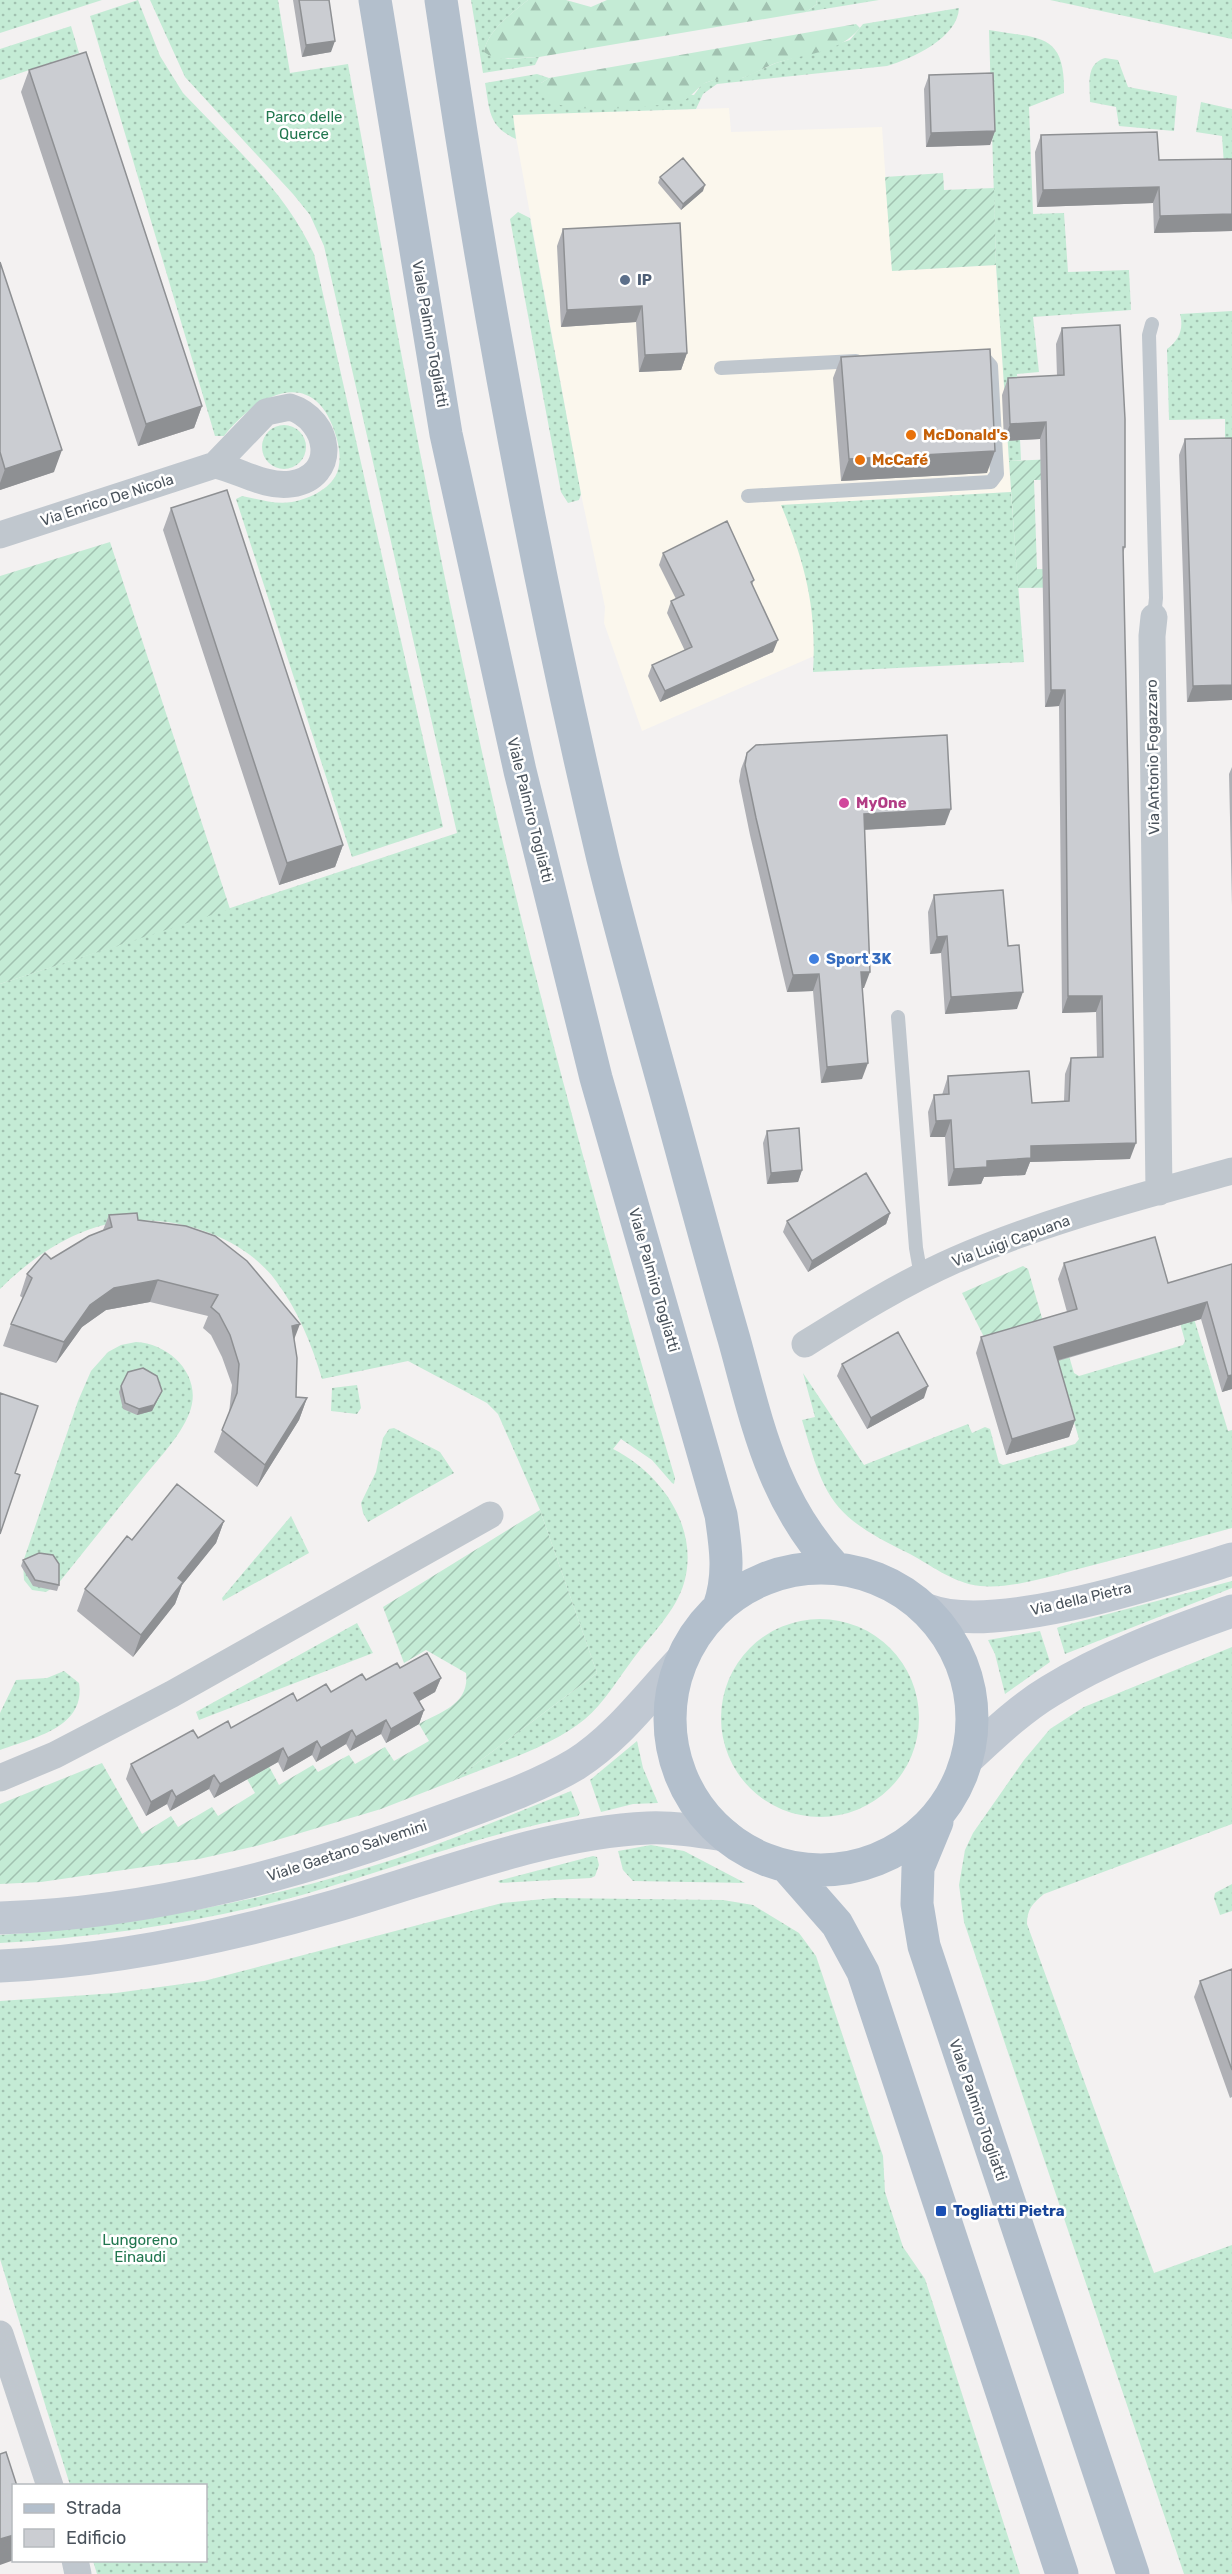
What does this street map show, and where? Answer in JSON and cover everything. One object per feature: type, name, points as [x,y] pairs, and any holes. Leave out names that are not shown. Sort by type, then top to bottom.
[{"type":"main road","name":"Viale Palmiro Togliatti","points":[[375,0],[446,434],[520,771],[596,1077],[722,1515],[727,1568],[726,1587],[719,1607]]},
{"type":"main road","points":[[441,0],[516,447],[556,655],[604,863],[702,1227],[771,1463],[792,1513],[835,1568]]},
{"type":"main road","name":"Via della Pietra","points":[[927,1610],[960,1618],[1044,1609],[1105,1595],[1232,1559]]},
{"type":"main road","points":[[835,1568],[856,1571],[882,1580],[927,1610],[947,1635],[960,1659],[968,1685],[972,1712],[968,1758],[955,1791],[940,1813],[910,1842],[872,1862],[830,1870],[788,1867],[765,1860],[725,1835],[704,1815],[688,1792],[673,1754],[669,1713],[680,1662],[688,1643],[719,1607],[739,1590],[765,1578],[795,1570],[835,1568]]},
{"type":"main road","points":[[968,1758],[1013,1717],[1068,1681],[1117,1656],[1232,1611]]},
{"type":"main road","name":"Viale Gaetano Salvemini","points":[[0,1918],[171,1899],[253,1881],[368,1848],[510,1795],[553,1777],[591,1753],[632,1716],[680,1662]]},
{"type":"main road","name":"Viale Palmiro Togliatti","points":[[940,1813],[918,1868],[917,1904],[924,1946],[1133,2574]]},
{"type":"main road","points":[[0,1965],[92,1957],[213,1937],[285,1920],[530,1849],[601,1833],[650,1828],[725,1835]]},
{"type":"main road","points":[[788,1867],[837,1924],[863,1972],[1062,2574]]},
{"type":"street","name":"Via Enrico De Nicola","points":[[0,535],[215,465]]},
{"type":"street","name":"Via Antonio Fogazzaro","points":[[1154,617],[1152,636],[1159,1192]]},
{"type":"street","name":"Via Luigi Capuana","points":[[805,1344],[921,1276],[1026,1233],[1232,1171]]},
{"type":"street","points":[[0,1778],[55,1755],[172,1694],[490,1515]]},
{"type":"street","points":[[0,2334],[49,2484]]},
{"type":"lane","name":"Via Antonio Fogazzaro","points":[[1152,324],[1149,335],[1156,598],[1154,617]]},
{"type":"lane","points":[[748,496],[991,482],[997,474],[991,366],[983,357],[960,358]]},
{"type":"lane","points":[[721,368],[866,361]]},
{"type":"lane","points":[[898,1017],[916,1248],[921,1276]]},
{"type":"shaded area","points":[[729,108],[731,132],[882,127],[892,271],[996,265],[1011,492],[782,505],[799,546],[808,579],[813,609],[814,656],[642,731],[604,623],[605,607],[581,494],[512,115]]},
{"type":"green space","points":[[0,0],[102,0],[0,33]]},
{"type":"green space","points":[[138,0],[160,56],[183,93],[272,188],[302,231],[314,254],[443,827],[352,857],[236,499],[242,496],[286,503],[316,494],[331,482],[339,467],[340,457],[336,436],[327,414],[314,400],[300,393],[285,393],[269,398],[253,408],[224,436],[215,436],[90,16]]},
{"type":"green space","name":"Parco delle Querce","points":[[150,0],[278,0],[290,73],[348,64],[428,495],[503,844],[597,1207],[675,1478],[674,1484],[652,1460],[621,1439],[613,1449],[647,1472],[661,1487],[681,1523],[686,1542],[688,1562],[684,1583],[675,1603],[592,1713],[555,1739],[453,1781],[597,1673],[540,1510],[498,1414],[487,1403],[408,1361],[322,1379],[298,1316],[284,1292],[261,1264],[222,1238],[177,1224],[130,1221],[93,1228],[63,1241],[36,1258],[0,1289],[0,984],[457,833],[324,246],[310,215],[293,194],[185,77]]},
{"type":"green space","points":[[471,0],[528,0],[495,30],[484,52],[508,59],[539,57],[535,65],[483,73]]},
{"type":"green space","points":[[528,0],[566,0],[591,7],[607,0],[816,0],[817,4],[806,12],[539,57],[495,59],[484,52],[495,30]]},
{"type":"green space","points":[[816,0],[879,0],[806,12],[817,4]]},
{"type":"green space","points":[[1050,0],[1232,0],[1232,39]]},
{"type":"green space","points":[[959,8],[957,19],[942,38],[932,46],[897,63],[887,66],[717,84],[703,94],[696,109],[513,115],[516,139],[500,129],[490,110],[485,83],[537,74],[549,78],[541,83],[694,95],[702,84],[719,78],[742,78],[776,63],[850,40],[863,24]]},
{"type":"green space","points":[[856,24],[860,28],[851,37],[832,48],[776,63],[742,78],[710,81],[703,84],[681,103],[627,108],[582,108],[547,100],[538,91],[541,83],[549,78]]},
{"type":"green space","points":[[71,26],[79,53],[0,80],[0,49]]},
{"type":"green space","points":[[989,30],[1022,35],[1046,42],[1060,59],[1064,93],[1029,107],[1033,214],[1064,213],[1068,272],[1129,270],[1131,310],[1033,317],[1039,372],[1017,374],[1021,460],[1009,461],[996,265]]},
{"type":"green space","points":[[1105,58],[1118,60],[1128,87],[1177,96],[1174,131],[1119,126],[1116,107],[1090,102],[1091,70],[1094,65]]},
{"type":"green space","points":[[1201,102],[1232,109],[1232,166],[1224,165],[1222,136],[1196,132]]},
{"type":"green space","points":[[943,173],[944,190],[994,188],[996,265],[892,271],[885,177]]},
{"type":"green space","points":[[518,212],[530,218],[581,494],[579,500],[568,503],[561,492],[510,219]]},
{"type":"green space","points":[[1232,311],[1232,444],[1225,444],[1225,419],[1169,420],[1167,349],[1180,334],[1180,314]]},
{"type":"green space","points":[[284,425],[299,432],[306,447],[299,462],[284,469],[269,462],[262,447],[269,432]]},
{"type":"green space","points":[[1097,457],[1097,479],[1034,480],[1037,569],[1099,570],[1100,587],[1018,588],[1009,461]]},
{"type":"green space","points":[[1011,492],[1024,662],[813,672],[813,627],[808,586],[797,546],[781,505]]},
{"type":"green space","points":[[110,542],[230,909],[0,984],[0,576]]},
{"type":"green space","points":[[1023,1266],[1028,1269],[1042,1318],[1037,1324],[985,1339],[962,1293]]},
{"type":"green space","points":[[1192,1312],[1228,1431],[1232,1430],[1232,1528],[1031,1581],[1005,1586],[980,1586],[951,1577],[861,1527],[846,1515],[825,1486],[802,1420],[815,1417],[803,1373],[864,1465],[968,1424],[972,1433],[985,1427],[990,1429],[999,1463],[1003,1465],[1075,1444],[1079,1439],[1053,1350],[1066,1346],[1074,1373],[1079,1376],[1183,1345],[1185,1341],[1178,1316]]},
{"type":"green space","points":[[136,1342],[162,1349],[182,1365],[192,1388],[193,1401],[189,1414],[170,1446],[57,1585],[46,1592],[32,1590],[24,1580],[23,1562],[78,1401],[91,1371],[108,1352],[121,1345]]},
{"type":"green space","points":[[357,1385],[361,1408],[357,1414],[331,1411],[332,1388]]},
{"type":"green space","points":[[394,1428],[440,1452],[454,1473],[368,1522],[361,1503],[376,1472],[383,1438],[389,1429]]},
{"type":"green space","points":[[540,1510],[597,1673],[453,1781],[381,1809],[260,1845],[199,1859],[41,1882],[0,1884],[0,1804],[102,1763],[142,1834],[171,1816],[178,1827],[212,1807],[218,1816],[255,1793],[227,1744],[250,1731],[279,1785],[313,1765],[318,1772],[349,1755],[355,1764],[385,1747],[394,1761],[429,1741],[419,1724],[445,1711],[459,1700],[466,1684],[466,1673],[426,1650],[404,1663],[383,1607]]},
{"type":"green space","points":[[291,1516],[309,1553],[223,1601],[222,1598]]},
{"type":"green space","points":[[1232,1581],[1232,1588],[1065,1654],[1057,1628],[1059,1627]]},
{"type":"green space","points":[[820,1619],[849,1623],[867,1631],[890,1648],[907,1671],[915,1689],[919,1718],[915,1747],[907,1765],[890,1788],[867,1805],[849,1813],[820,1817],[791,1813],[773,1805],[750,1788],[733,1765],[725,1747],[721,1718],[725,1689],[733,1671],[750,1648],[773,1631],[791,1623]]},
{"type":"green space","points":[[357,1623],[373,1653],[199,1720],[196,1712]]},
{"type":"green space","points":[[1040,1631],[1050,1662],[1005,1694],[995,1654],[988,1640]]},
{"type":"green space","points":[[1232,1647],[1232,1824],[1044,1894],[1031,1907],[1027,1924],[1154,2273],[1232,2245],[1232,2574],[1184,2574],[964,1922],[959,1885],[965,1850],[973,1833],[1024,1760],[1050,1729],[1084,1707]]},
{"type":"green space","points":[[64,1671],[79,1683],[79,1698],[74,1711],[66,1721],[41,1735],[0,1750],[0,1713],[16,1680],[47,1678]]},
{"type":"green space","points":[[637,1741],[643,1768],[658,1803],[633,1804],[601,1812],[590,1780]]},
{"type":"green space","points":[[571,1791],[580,1813],[578,1816],[508,1832],[265,1905],[152,1927],[76,1937],[0,1943],[0,1935],[144,1919],[285,1891],[427,1848]]},
{"type":"green space","points":[[651,1845],[684,1851],[745,1883],[633,1881],[623,1870],[618,1851]]},
{"type":"green space","points":[[593,1856],[597,1857],[599,1865],[595,1876],[591,1878],[500,1883],[498,1881]]},
{"type":"green space","points":[[1232,1884],[1232,1911],[1220,1915],[1214,1898],[1215,1893]]},
{"type":"green space","name":"Lungoreno Einaudi","points":[[554,1898],[723,1900],[753,1905],[799,1933],[816,1956],[883,2156],[885,2192],[903,2247],[925,2279],[1020,2574],[97,2574],[93,2562],[207,2562],[207,2484],[70,2484],[0,2259],[0,2001],[116,1993],[204,1981],[502,1903]]},
{"type":"building","points":[[299,0],[329,0],[335,41],[306,45]]},
{"type":"building","points":[[86,52],[202,406],[146,424],[29,70]]},
{"type":"building","points":[[993,73],[995,131],[931,133],[929,75]]},
{"type":"building","points":[[1157,132],[1159,160],[1232,159],[1232,214],[1160,216],[1159,187],[1043,190],[1041,135]]},
{"type":"building","points":[[683,158],[705,185],[683,204],[660,177]]},
{"type":"building","points":[[680,223],[687,353],[645,355],[642,306],[567,310],[563,229]]},
{"type":"building","points":[[0,262],[62,450],[5,469],[0,452]]},
{"type":"building","points":[[1120,325],[1125,419],[1125,547],[1123,547],[1136,1143],[1031,1146],[1031,1158],[987,1161],[987,1167],[954,1169],[951,1120],[936,1121],[934,1095],[949,1094],[948,1076],[1029,1071],[1032,1103],[1069,1101],[1071,1058],[1103,1057],[1102,996],[1068,996],[1065,690],[1051,690],[1046,422],[1010,424],[1008,378],[1064,375],[1062,328]]},
{"type":"building","name":"McDonald's","points":[[990,349],[995,451],[849,459],[841,357]]},
{"type":"building","points":[[1232,438],[1232,685],[1193,686],[1185,439]]},
{"type":"building","points":[[227,490],[343,845],[287,863],[171,508]]},
{"type":"building","points":[[727,521],[754,580],[751,582],[778,640],[665,691],[652,665],[692,647],[671,601],[684,595],[663,553]]},
{"type":"building","points":[[947,735],[951,809],[864,814],[870,972],[861,972],[868,1063],[827,1067],[819,974],[793,975],[745,765],[747,753],[756,745]]},
{"type":"building","points":[[1003,890],[1008,946],[1019,945],[1023,992],[951,997],[947,936],[937,937],[934,895]]},
{"type":"building","points":[[799,1128],[802,1170],[771,1173],[767,1131]]},
{"type":"building","points":[[866,1173],[890,1213],[812,1261],[787,1221]]},
{"type":"building","points":[[137,1213],[138,1220],[186,1226],[215,1236],[247,1261],[300,1324],[292,1326],[297,1358],[296,1397],[307,1398],[265,1465],[222,1430],[237,1393],[239,1364],[230,1335],[219,1314],[211,1307],[218,1295],[158,1280],[114,1288],[90,1305],[64,1342],[11,1324],[32,1278],[27,1274],[45,1253],[51,1259],[89,1236],[112,1227],[109,1215]]},
{"type":"building","points":[[1155,1237],[1168,1283],[1232,1264],[1232,1375],[1228,1376],[1207,1302],[1054,1347],[1075,1420],[1012,1439],[981,1337],[1077,1309],[1064,1263]]},
{"type":"building","points":[[898,1332],[928,1386],[871,1418],[842,1364]]},
{"type":"building","points":[[143,1368],[157,1376],[162,1391],[154,1405],[139,1409],[125,1403],[121,1386],[128,1372]]},
{"type":"building","points":[[0,1393],[38,1406],[15,1473],[20,1475],[0,1534]]},
{"type":"building","points":[[177,1484],[224,1521],[178,1578],[183,1582],[141,1635],[85,1589],[127,1536],[132,1540]]},
{"type":"building","points":[[39,1553],[53,1555],[59,1564],[59,1585],[35,1580],[23,1560]]},
{"type":"building","points":[[427,1653],[441,1678],[414,1693],[424,1710],[391,1729],[386,1720],[356,1737],[352,1730],[321,1748],[317,1741],[288,1758],[283,1748],[220,1784],[214,1775],[176,1797],[172,1790],[151,1802],[131,1764],[193,1730],[198,1738],[228,1721],[231,1728],[293,1693],[297,1701],[326,1684],[331,1692],[362,1674],[366,1680],[397,1663],[400,1668]]},
{"type":"building","points":[[1232,1969],[1232,2070],[1200,1981]]},
{"type":"building","points":[[6,2452],[16,2484],[12,2484],[12,2536],[0,2539],[0,2454]]},
{"type":"place","name":"IP","points":[[625,280]]},
{"type":"place","name":"McDonald's","points":[[911,435]]},
{"type":"place","name":"McCafé","points":[[860,460]]},
{"type":"place","name":"MyOne","points":[[844,803]]},
{"type":"place","name":"Sport 3K","points":[[814,959]]},
{"type":"place","name":"Togliatti Pietra","points":[[941,2211]]}]
